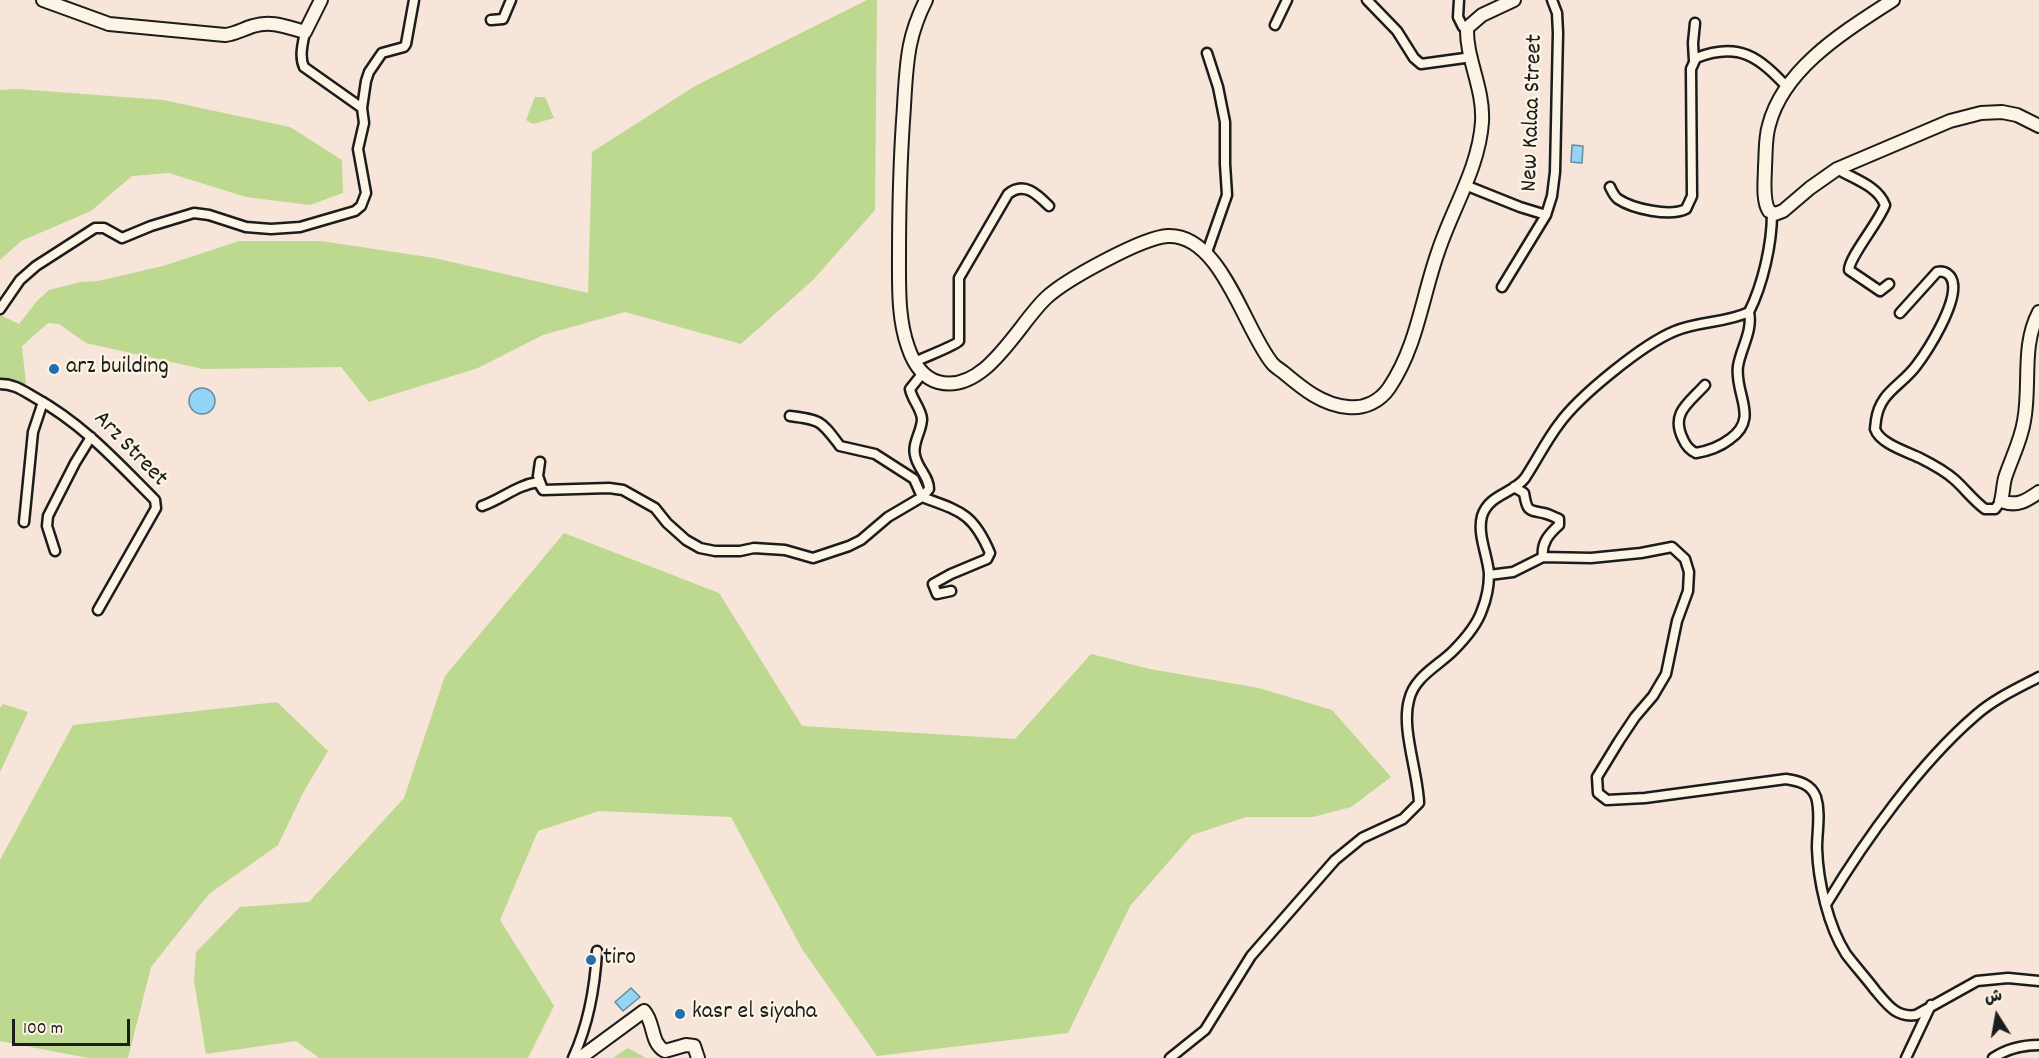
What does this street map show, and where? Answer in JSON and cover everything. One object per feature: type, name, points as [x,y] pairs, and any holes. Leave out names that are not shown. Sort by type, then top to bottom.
[{"type":"main road","points":[[43,0],[114,25],[225,35],[271,23],[305,32],[321,0]]},
{"type":"main road","points":[[926,0],[920,11],[910,46],[898,212],[902,316],[908,346],[922,374],[941,383],[958,381],[975,375],[999,356],[1038,306],[1060,286],[1149,240],[1163,236],[1182,237],[1196,245],[1228,283],[1252,332],[1272,363],[1317,398],[1348,407],[1367,406],[1379,399],[1388,390],[1401,367],[1418,324],[1437,254],[1479,145],[1482,100],[1467,37],[1467,28],[1482,15],[1514,0]]},
{"type":"main road","points":[[1893,0],[1827,46],[1808,64],[1788,88],[1772,115],[1767,134],[1766,201],[1772,213],[1783,211],[1810,188],[1837,170],[1950,121],[1997,111],[2012,113],[2039,126]]},
{"type":"main road","points":[[2039,312],[2032,327],[2028,345],[2024,420],[2001,501],[2017,504],[2039,492]]},
{"type":"main road","points":[[580,1058],[644,1011],[651,1019],[658,1047],[665,1051],[686,1045],[694,1046],[698,1058]]},
{"type":"street","points":[[0,309],[20,280],[36,266],[95,228],[104,228],[121,238],[151,226],[199,213],[246,227],[283,229],[322,222],[355,211],[361,206],[366,194],[358,149],[364,123],[362,108],[366,81],[369,72],[382,53],[404,48],[414,0]]},
{"type":"street","points":[[491,20],[503,19],[511,0]]},
{"type":"street","points":[[1275,25],[1287,0]]},
{"type":"street","points":[[1367,0],[1397,31],[1420,64],[1472,57]]},
{"type":"street","points":[[1459,0],[1459,21],[1463,27],[1467,28]]},
{"type":"street","name":"New Kalaa Street","points":[[1502,287],[1546,215],[1552,196],[1555,172],[1558,33],[1557,13],[1552,0]]},
{"type":"street","points":[[1610,187],[1617,199],[1647,210],[1671,212],[1686,209],[1692,196],[1691,69],[1694,61],[1695,23]]},
{"type":"street","points":[[305,32],[302,50],[304,67],[362,108]]},
{"type":"street","points":[[1694,61],[1708,54],[1730,52],[1753,56],[1788,88]]},
{"type":"street","points":[[1206,255],[1227,195],[1225,122],[1218,87],[1207,53]]},
{"type":"street","points":[[1837,170],[1874,189],[1882,197],[1885,205],[1882,214],[1851,261],[1849,270],[1880,291],[1889,284]]},
{"type":"street","points":[[1465,185],[1546,215]]},
{"type":"street","points":[[915,362],[943,348],[953,346],[959,341],[959,278],[1008,194],[1015,189],[1025,188],[1038,195],[1049,206]]},
{"type":"street","points":[[1705,385],[1685,407],[1678,420],[1679,429],[1687,446],[1696,453],[1722,444],[1742,429],[1745,415],[1738,371],[1749,330],[1751,319],[1749,312],[1756,297],[1769,246],[1772,213]]},
{"type":"street","points":[[1900,313],[1937,272],[1945,272],[1951,277],[1953,293],[1947,311],[1929,347],[1915,368],[1890,391],[1878,408],[1875,428],[1888,443],[1929,463],[1953,478],[1984,509],[1995,509],[2001,501]]},
{"type":"street","points":[[1170,1058],[1205,1030],[1251,956],[1335,860],[1362,838],[1403,819],[1419,803],[1408,728],[1408,701],[1419,680],[1454,650],[1478,619],[1485,600],[1489,575],[1483,550],[1482,515],[1495,498],[1524,478],[1558,424],[1576,404],[1640,351],[1676,331],[1749,312]]},
{"type":"street","points":[[543,490],[609,488],[623,490],[655,508],[667,523],[686,540],[700,548],[715,551],[740,551],[754,548],[785,550],[813,558],[861,540],[888,517],[922,498],[929,489],[915,457],[914,448],[922,418],[910,389],[922,374]]},
{"type":"street","name":"Arz Street","points":[[0,384],[14,385],[66,416],[91,437],[148,493],[156,504],[98,610]]},
{"type":"street","points":[[24,522],[33,432],[43,402]]},
{"type":"street","points":[[790,416],[813,419],[824,424],[840,446],[875,454],[914,479],[922,498],[957,510],[968,517],[984,538],[990,553],[987,558],[933,584],[937,594],[951,591]]},
{"type":"street","points":[[55,551],[47,526],[48,516],[91,437]]},
{"type":"street","points":[[540,462],[538,476],[543,490]]},
{"type":"street","points":[[482,506],[498,501],[524,484],[538,482],[543,490]]},
{"type":"street","points":[[1514,487],[1524,493],[1528,508],[1533,513],[1543,513],[1559,519],[1559,525],[1549,534],[1542,548],[1543,557]]},
{"type":"street","points":[[1489,575],[1513,572],[1543,557],[1591,558],[1672,548],[1685,559],[1689,572],[1688,591],[1677,621],[1666,674],[1653,696],[1635,717],[1597,777],[1598,793],[1607,800],[1645,798],[1786,779],[1800,782],[1810,787],[1817,802],[1819,870],[1832,927],[1846,954],[1887,1003],[1905,1016],[1916,1015],[1977,981],[2008,978],[2039,981]]},
{"type":"street","points":[[1827,903],[1851,863],[1893,808],[1955,734],[1987,706],[2039,676]]},
{"type":"street","points":[[573,1058],[582,1038],[592,1002],[597,951]]},
{"type":"street","points":[[1906,1058],[1931,1005]]},
{"type":"street","points":[[1993,1058],[2006,1050],[2039,1045]]},
{"type":"green space","points":[[867,0],[877,0],[875,210],[813,280],[741,344],[625,312],[543,335],[478,368],[369,402],[341,367],[203,369],[86,343],[59,324],[48,323],[22,346],[26,385],[16,380],[0,380],[0,315],[19,324],[49,290],[163,266],[239,241],[321,241],[434,258],[588,293],[592,152],[695,86]]},
{"type":"green space","points":[[17,89],[163,100],[290,127],[342,160],[343,193],[310,205],[246,197],[169,173],[132,176],[91,211],[21,241],[0,260],[0,90]]},
{"type":"green space","points":[[535,97],[545,97],[554,118],[533,124],[526,120]]},
{"type":"green space","points":[[564,533],[719,593],[802,726],[1015,739],[1091,654],[1150,669],[1259,688],[1332,710],[1391,777],[1351,807],[1313,817],[1246,817],[1192,835],[1130,906],[1068,1033],[877,1056],[802,949],[731,817],[599,811],[538,831],[500,920],[554,1006],[528,1058],[319,1058],[296,1041],[206,1054],[194,981],[196,952],[240,907],[309,902],[404,798],[445,676]]},
{"type":"green space","points":[[277,702],[328,751],[304,791],[278,845],[209,894],[151,967],[128,1058],[88,1058],[0,1041],[0,860],[73,725]]},
{"type":"green space","points":[[3,704],[28,712],[0,772],[0,708]]},
{"type":"green space","points":[[628,1048],[646,1058],[613,1058]]},
{"type":"water","points":[[1572,145],[1583,146],[1582,163],[1571,162]]},
{"type":"water","points":[[202,388],[211,392],[215,401],[211,410],[202,414],[193,410],[189,401],[193,392]]},
{"type":"water","points":[[631,988],[640,997],[623,1011],[615,1002]]},
{"type":"place","name":"arz building","points":[[54,369]]},
{"type":"place","name":"tiro","points":[[591,960]]},
{"type":"place","name":"kasr el siyaha","points":[[680,1014]]}]
